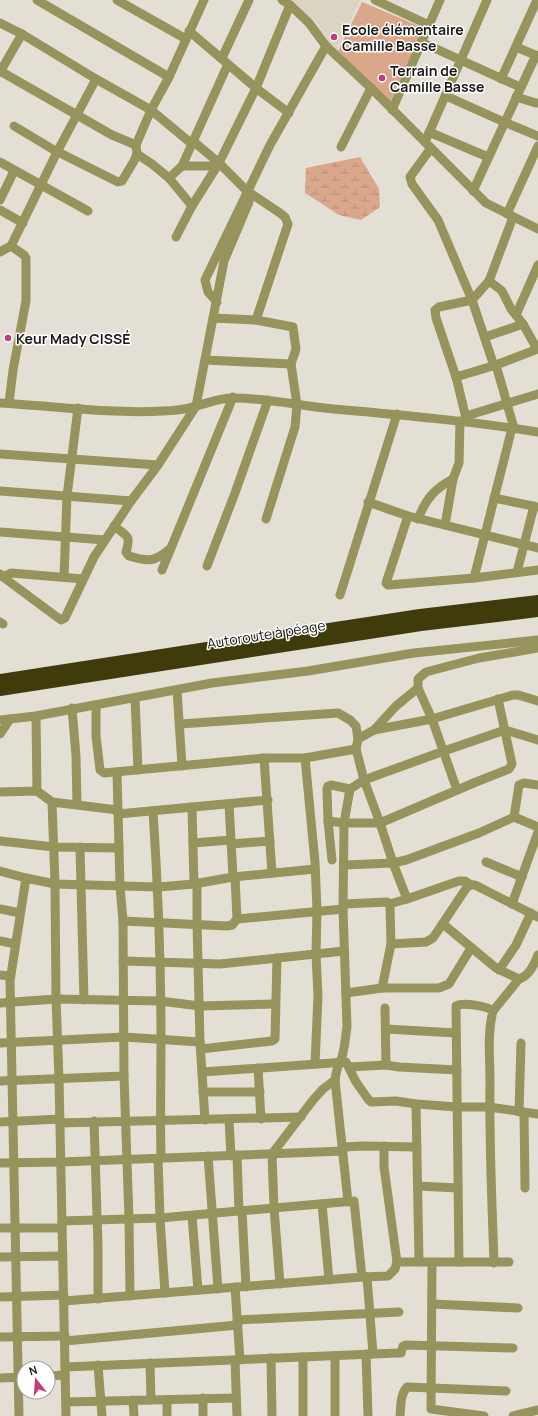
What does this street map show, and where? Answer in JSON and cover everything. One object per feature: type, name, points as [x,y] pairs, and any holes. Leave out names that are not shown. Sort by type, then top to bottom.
[{"type":"highway","points":[[0,680],[420,615],[538,601]]},
{"type":"highway","name":"Autoroute à péage","points":[[0,690],[421,625],[538,611]]},
{"type":"street","points":[[37,0],[52,4],[169,77]]},
{"type":"street","points":[[117,0],[187,35],[225,61],[256,88],[289,113]]},
{"type":"street","points":[[170,178],[182,166],[249,0]]},
{"type":"street","points":[[375,0],[429,25]]},
{"type":"street","points":[[392,110],[440,0]]},
{"type":"street","points":[[474,578],[513,428],[495,365],[472,300],[438,220],[412,184],[410,177],[428,145],[429,132],[487,0]]},
{"type":"street","points":[[501,79],[516,47],[535,13],[537,0]]},
{"type":"street","points":[[14,126],[56,152],[120,182],[122,181],[134,161],[136,149],[152,110],[169,77],[202,1]]},
{"type":"street","points":[[176,237],[192,206],[218,165],[256,88],[284,1],[309,23],[326,46],[371,88],[473,192],[486,203],[538,229]]},
{"type":"street","points":[[0,23],[22,34],[96,80],[152,110],[192,142],[246,192],[285,217],[288,224],[256,320]]},
{"type":"street","points":[[22,34],[0,71],[136,149],[170,178],[192,206]]},
{"type":"street","points":[[421,42],[520,87]]},
{"type":"street","points":[[217,302],[208,292],[204,280],[270,145],[326,46]]},
{"type":"street","points":[[473,192],[520,87],[537,56],[516,47]]},
{"type":"street","points":[[0,252],[11,246],[56,152],[96,80]]},
{"type":"street","points":[[341,147],[371,88]]},
{"type":"street","points":[[446,96],[538,136]]},
{"type":"street","points":[[516,97],[536,103],[538,102]]},
{"type":"street","points":[[429,132],[488,157]]},
{"type":"street","points":[[445,525],[453,479],[459,463],[464,420],[456,377],[436,318],[435,310],[439,307],[472,300],[489,281],[510,216],[538,146]]},
{"type":"street","points":[[0,162],[88,211]]},
{"type":"street","points":[[182,166],[218,165]]},
{"type":"street","points":[[0,200],[14,170]]},
{"type":"street","points":[[2,576],[61,620],[66,618],[83,578],[94,557],[131,501],[158,465],[196,406],[224,261],[249,202],[246,192]]},
{"type":"street","points":[[0,210],[23,223]]},
{"type":"street","points":[[11,246],[26,258],[26,301],[5,403],[136,412],[166,411],[196,406],[233,397],[268,400],[297,405],[464,420],[538,432]]},
{"type":"street","points":[[516,315],[538,265]]},
{"type":"street","points":[[456,377],[495,365],[538,349],[523,324],[511,309],[501,290],[489,281]]},
{"type":"street","points":[[213,318],[256,320],[293,327],[296,349],[291,364],[297,405],[295,427],[266,519]]},
{"type":"street","points":[[485,338],[523,324]]},
{"type":"street","points":[[205,360],[291,364]]},
{"type":"street","points":[[464,420],[507,403],[538,394]]},
{"type":"street","points":[[162,570],[233,397]]},
{"type":"street","points":[[207,566],[268,400]]},
{"type":"street","points":[[64,577],[71,458],[78,408]]},
{"type":"street","points":[[340,595],[368,502],[397,414]]},
{"type":"street","points":[[0,454],[158,465]]},
{"type":"street","points":[[418,519],[425,504],[440,486],[453,479]]},
{"type":"street","points":[[0,491],[131,501]]},
{"type":"street","points":[[494,498],[536,506],[517,572]]},
{"type":"street","points":[[368,502],[418,519],[538,548]]},
{"type":"street","points":[[408,516],[386,585],[474,578],[538,570]]},
{"type":"street","points":[[114,526],[129,538],[126,552],[129,556],[142,560],[157,559],[172,548]]},
{"type":"street","points":[[0,532],[105,540]]},
{"type":"street","points":[[2,576],[11,573],[83,578]]},
{"type":"street","points":[[0,720],[36,716],[72,708],[96,705],[212,683],[308,671],[414,653],[538,640]]},
{"type":"street","points":[[457,790],[432,719],[418,688],[418,679],[426,672],[479,658],[538,648]]},
{"type":"street","points":[[358,739],[374,730],[396,706],[418,688]]},
{"type":"street","points":[[177,690],[182,766]]},
{"type":"street","points":[[374,730],[432,719],[498,699],[518,695],[538,701]]},
{"type":"street","points":[[135,698],[138,770]]},
{"type":"street","points":[[328,821],[344,823],[380,822],[509,770],[512,767],[498,699]]},
{"type":"street","points":[[96,705],[96,736],[100,770],[104,773],[264,758],[305,758],[356,749]]},
{"type":"street","points":[[72,708],[76,756],[77,804]]},
{"type":"street","points":[[180,724],[338,712],[350,720],[356,726],[358,739],[356,749],[364,780],[407,899]]},
{"type":"street","points":[[36,716],[37,791]]},
{"type":"street","points":[[0,734],[10,719]]},
{"type":"street","points":[[332,860],[327,809],[328,786],[332,785],[350,789],[364,780],[505,730],[538,740]]},
{"type":"street","points":[[264,758],[272,873]]},
{"type":"street","points":[[305,758],[315,866],[317,910],[316,954],[318,996],[316,1064]]},
{"type":"street","points":[[117,772],[120,886],[123,921],[124,1076],[127,1121],[126,1160],[130,1219],[130,1296]]},
{"type":"street","points":[[514,817],[519,785],[524,783],[538,785]]},
{"type":"street","points":[[348,1202],[335,1080],[347,1027],[343,907],[344,823],[350,789]]},
{"type":"street","points":[[0,792],[37,791],[52,802],[77,804],[118,812],[153,811],[268,800]]},
{"type":"street","points":[[52,802],[66,1416]]},
{"type":"street","points":[[229,804],[237,919]]},
{"type":"street","points":[[192,807],[205,1120]]},
{"type":"street","points":[[310,810],[327,809]]},
{"type":"street","points":[[153,811],[159,923],[161,1039],[160,1218],[165,1293]]},
{"type":"street","points":[[0,871],[55,884],[158,887],[195,884],[315,866],[332,860],[344,862],[393,863],[406,860],[479,833],[514,817],[538,827]]},
{"type":"street","points":[[512,904],[538,832]]},
{"type":"street","points":[[0,840],[54,847],[119,848]]},
{"type":"street","points":[[193,843],[270,842]]},
{"type":"street","points":[[80,847],[84,1000]]},
{"type":"street","points":[[486,862],[522,877]]},
{"type":"street","points":[[19,1360],[16,1297],[10,976],[26,878]]},
{"type":"street","points":[[123,921],[227,926],[232,925],[237,919],[387,902],[389,904],[459,881],[465,881],[534,915],[516,946],[499,970]]},
{"type":"street","points":[[391,944],[426,942],[433,938],[467,887],[471,885]]},
{"type":"street","points":[[382,988],[391,944],[389,904]]},
{"type":"street","points":[[0,909],[20,913]]},
{"type":"street","points":[[442,924],[499,970],[519,979]]},
{"type":"street","points":[[0,941],[16,944]]},
{"type":"street","points":[[346,993],[382,988],[444,987],[449,984],[471,948]]},
{"type":"street","points":[[123,961],[220,964],[344,951]]},
{"type":"street","points":[[494,1262],[489,1107],[491,1018],[493,1011],[519,979],[525,977],[538,956]]},
{"type":"street","points":[[0,1043],[124,1037],[161,1039],[201,1045],[272,1041],[276,1036],[276,958]]},
{"type":"street","points":[[0,974],[10,976]]},
{"type":"street","points":[[0,1002],[56,999],[160,1001],[200,1006],[275,1004]]},
{"type":"street","points":[[459,1262],[456,1006],[458,1004],[462,1004],[488,1007],[493,1011]]},
{"type":"street","points":[[385,1008],[386,1065]]},
{"type":"street","points":[[386,1030],[456,1033]]},
{"type":"street","points":[[521,1043],[525,1188]]},
{"type":"street","points":[[202,1072],[346,1062],[350,1067],[356,1082],[371,1102],[396,1101],[457,1107],[489,1107],[538,1114]]},
{"type":"street","points":[[350,1067],[386,1065],[457,1070]]},
{"type":"street","points":[[258,1068],[261,1119]]},
{"type":"street","points":[[0,1081],[124,1076]]},
{"type":"street","points":[[280,1284],[274,1208],[272,1154],[323,1089],[335,1080]]},
{"type":"street","points":[[203,1092],[260,1092]]},
{"type":"street","points":[[416,1104],[419,1262]]},
{"type":"street","points":[[0,1122],[94,1122],[301,1117]]},
{"type":"street","points":[[229,1119],[241,1211],[246,1286]]},
{"type":"street","points":[[94,1122],[98,1220],[98,1299]]},
{"type":"street","points":[[0,1163],[272,1154],[343,1149],[363,1146],[418,1148]]},
{"type":"street","points":[[0,1297],[98,1299],[246,1286],[388,1276],[395,1269],[397,1262],[384,1167],[384,1146]]},
{"type":"street","points":[[208,1156],[211,1214],[218,1289]]},
{"type":"street","points":[[418,1186],[458,1188]]},
{"type":"street","points":[[0,1228],[62,1225],[98,1220],[192,1216],[354,1201],[370,1313],[368,1416]]},
{"type":"street","points":[[322,1204],[329,1280]]},
{"type":"street","points":[[192,1216],[198,1290]]},
{"type":"street","points":[[0,1257],[63,1256]]},
{"type":"street","points":[[397,1262],[509,1262]]},
{"type":"street","points":[[432,1262],[431,1409],[484,1416]]},
{"type":"street","points":[[235,1287],[237,1323],[237,1416]]},
{"type":"street","points":[[432,1304],[518,1308]]},
{"type":"street","points":[[0,1337],[65,1339],[237,1323],[399,1312]]},
{"type":"street","points":[[56,1374],[98,1365],[401,1353],[403,1346],[406,1345],[513,1348]]},
{"type":"street","points":[[335,1356],[335,1416]]},
{"type":"street","points":[[303,1357],[303,1416]]},
{"type":"street","points":[[271,1358],[272,1416]]},
{"type":"street","points":[[150,1363],[151,1400]]},
{"type":"street","points":[[98,1365],[102,1416]]},
{"type":"street","points":[[0,1378],[16,1377]]},
{"type":"street","points":[[400,1416],[403,1391],[407,1387],[506,1391]]},
{"type":"street","points":[[203,1398],[203,1416]]},
{"type":"street","points":[[66,1402],[236,1398]]},
{"type":"street","points":[[19,1416],[20,1400]]},
{"type":"street","points":[[133,1400],[134,1416]]},
{"type":"street","points":[[166,1400],[167,1416]]},
{"type":"street","points":[[513,1416],[538,1410]]},
{"type":"shaded area","name":"Ecole élémentaire Camille Basse","points":[[288,0],[360,0],[336,52],[316,22]]},
{"type":"green space","name":"Terrain de Camille Basse","points":[[362,2],[424,28],[389,105],[338,51]]},
{"type":"green space","points":[[360,157],[379,189],[380,207],[361,220],[339,215],[305,193],[306,168]]},
{"type":"place","name":"Ecole élémentaire Camille Basse","points":[[334,37]]},
{"type":"place","name":"Terrain de Camille Basse","points":[[382,78]]},
{"type":"place","name":"Keur Mady CISSÉ","points":[[8,338]]}]
